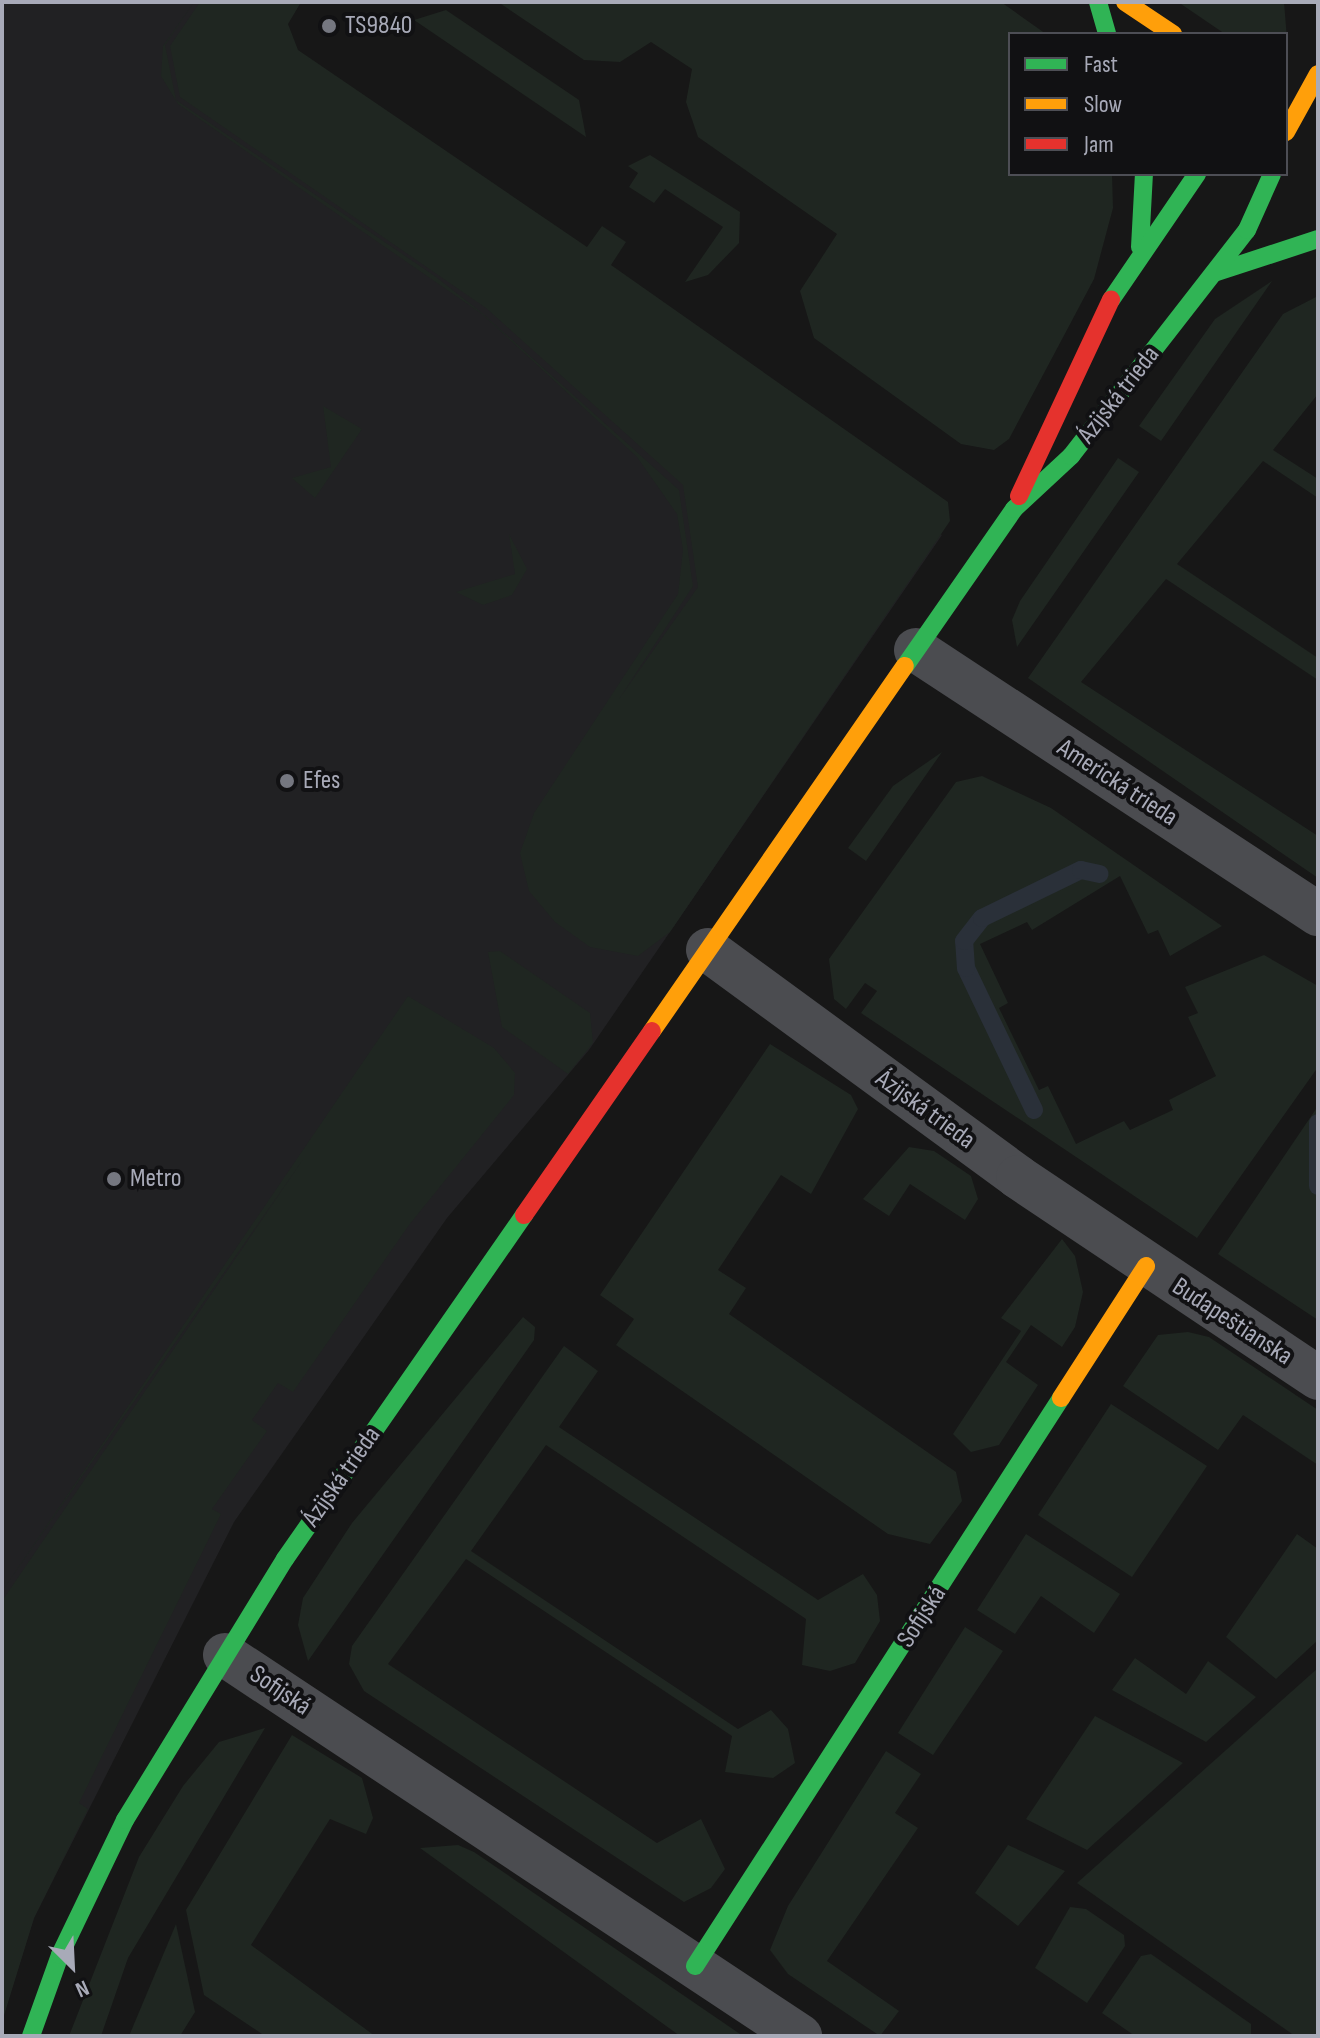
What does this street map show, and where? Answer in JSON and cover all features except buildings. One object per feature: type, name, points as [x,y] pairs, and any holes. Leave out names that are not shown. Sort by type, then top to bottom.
[{"type":"street","points":[[1098,2],[1106,32]]},
{"type":"street","points":[[1125,2],[1170,32]]},
{"type":"street","points":[[1309,126],[1288,113],[1318,74]]},
{"type":"street","name":"Ázijská trieda","points":[[1140,254],[1144,176]]},
{"type":"street","name":"Ázijská trieda","points":[[1014,509],[1041,440],[1140,254],[1196,176]]},
{"type":"street","name":"Ázijská trieda","points":[[31,2036],[60,1955],[125,1820],[225,1655],[1014,509],[1071,456],[1214,273],[1247,230],[1271,176]]},
{"type":"street","points":[[1214,273],[1318,239]]},
{"type":"street","name":"Americká trieda","points":[[916,650],[1318,914]]},
{"type":"street","name":"Ázijská trieda","points":[[708,950],[1146,1266]]},
{"type":"street","name":"Budapeštianska","points":[[1146,1266],[1318,1378]]},
{"type":"street","name":"Sofijská","points":[[695,1966],[1146,1266]]},
{"type":"street","name":"Sofijská","points":[[225,1655],[800,2036]]},
{"type":"shaded area","points":[[2,2],[301,2],[260,68],[942,535],[589,1050],[447,1218],[234,1522],[34,1918],[2,2020]]},
{"type":"shaded area","points":[[194,2],[165,45],[176,100],[436,277],[482,313],[679,490],[693,586],[619,699],[698,587],[683,485],[486,308],[180,97],[170,46],[200,2],[301,2],[288,24],[298,50],[587,247],[602,226],[626,242],[611,265],[948,502],[950,521],[670,932],[638,956],[590,947],[555,922],[529,891],[520,853],[534,813],[678,594],[683,550],[677,514],[637,457],[482,314],[178,104],[161,76],[163,46]]},
{"type":"shaded area","points":[[498,2],[1001,2],[1043,32],[1008,32],[1008,176],[1112,176],[1113,208],[1094,279],[1009,439],[994,450],[961,444],[814,338],[800,291],[837,234],[698,137],[686,102],[692,69],[651,42],[620,62],[584,60]]},
{"type":"shaded area","points":[[1178,2],[1284,2],[1286,32],[1222,32]]},
{"type":"shaded area","points":[[446,10],[579,100],[586,137],[414,20]]},
{"type":"shaded area","points":[[650,155],[740,212],[739,243],[708,275],[685,282],[723,227],[665,189],[654,203],[629,187],[638,173],[628,166]]},
{"type":"shaded area","points":[[1272,281],[1161,441],[1139,426],[1215,319]]},
{"type":"shaded area","points":[[1318,296],[1318,394],[1273,450],[1318,479],[1318,498],[1263,461],[1177,564],[1318,658],[1318,680],[1166,579],[1081,682],[1318,836],[1318,878],[1028,678],[1283,314]]},
{"type":"shaded area","points":[[323,406],[362,429],[315,498],[292,478],[331,467]]},
{"type":"shaded area","points":[[1118,458],[1139,472],[1017,647],[1012,620],[1020,601]]},
{"type":"shaded area","points":[[509,534],[527,569],[512,595],[483,605],[456,592],[515,574]]},
{"type":"shaded area","points":[[942,752],[866,861],[848,848],[893,786]]},
{"type":"shaded area","points":[[982,776],[1051,808],[1222,926],[1170,956],[1158,930],[1148,934],[1120,876],[1032,930],[1027,922],[980,944],[1008,1003],[999,1008],[1039,1090],[1048,1086],[1076,1144],[1124,1121],[1130,1130],[1173,1110],[1169,1100],[1216,1076],[1188,1017],[1198,1013],[1185,987],[1264,955],[1318,986],[1318,1067],[1197,1238],[861,1013],[877,991],[865,983],[846,1009],[834,999],[829,959],[956,782]]},
{"type":"shaded area","points":[[500,951],[590,1013],[593,1043],[568,1074],[502,1027],[488,952]]},
{"type":"shaded area","points":[[408,996],[494,1048],[515,1073],[514,1095],[409,1225],[293,1392],[278,1383],[252,1420],[267,1431],[212,1509],[221,1514],[79,1803],[88,1809],[34,1918],[2,2022],[2,1601],[304,1158],[2,1591]]},
{"type":"shaded area","points":[[770,1044],[851,1095],[858,1109],[811,1194],[781,1175],[718,1270],[746,1288],[729,1314],[956,1472],[962,1501],[930,1544],[888,1534],[616,1345],[634,1319],[600,1295]]},
{"type":"shaded area","points":[[1318,1106],[1318,1320],[1218,1254]]},
{"type":"shaded area","points":[[909,1147],[934,1151],[971,1176],[978,1199],[965,1220],[910,1184],[889,1216],[863,1199]]},
{"type":"shaded area","points":[[1062,1239],[1075,1256],[1083,1292],[1075,1327],[1062,1347],[1031,1325],[1006,1362],[1038,1385],[999,1445],[971,1452],[953,1434],[1021,1331],[1001,1318]]},
{"type":"shaded area","points":[[523,1317],[535,1327],[534,1340],[308,1661],[298,1625],[303,1598],[352,1523]]},
{"type":"shaded area","points":[[1188,1332],[1209,1337],[1318,1410],[1318,1465],[1243,1415],[1218,1450],[1123,1386],[1158,1335]]},
{"type":"shaded area","points":[[564,1346],[598,1371],[559,1427],[818,1600],[863,1574],[877,1595],[880,1621],[855,1663],[830,1671],[802,1665],[806,1619],[546,1445],[471,1551],[738,1729],[771,1710],[788,1729],[795,1763],[773,1778],[725,1772],[732,1736],[466,1559],[388,1664],[657,1843],[701,1819],[725,1869],[711,1888],[684,1902],[364,1691],[349,1664],[352,1646]]},
{"type":"shaded area","points":[[1111,1404],[1207,1466],[1132,1577],[1038,1515]]},
{"type":"shaded area","points":[[1026,1534],[1120,1594],[1094,1633],[1041,1596],[1015,1634],[977,1610]]},
{"type":"shaded area","points":[[1297,1534],[1318,1549],[1318,1640],[1276,1679],[1226,1637]]},
{"type":"shaded area","points":[[965,1627],[1003,1651],[933,1755],[898,1733]]},
{"type":"shaded area","points":[[1135,1658],[1186,1694],[1208,1661],[1256,1697],[1206,1742],[1112,1690]]},
{"type":"shaded area","points":[[1318,1668],[1318,2036],[1295,2036],[1077,1883]]},
{"type":"shaded area","points":[[1095,1716],[1183,1763],[1087,1850],[1026,1819]]},
{"type":"shaded area","points":[[265,1728],[128,1958],[101,2036],[69,2036],[139,1857],[183,1786],[219,1742]]},
{"type":"shaded area","points":[[292,1735],[362,1778],[373,1818],[366,1834],[330,1819],[251,1945],[375,2036],[265,2036],[204,1995],[186,1910]]},
{"type":"shaded area","points":[[886,1751],[921,1774],[895,1813],[918,1828],[827,1961],[899,2011],[880,2036],[788,1974],[770,1950],[788,1906]]},
{"type":"shaded area","points":[[458,1845],[474,1852],[743,2036],[680,2036],[420,1848]]},
{"type":"shaded area","points":[[1008,1845],[1065,1871],[1018,1926],[975,1893]]},
{"type":"shaded area","points":[[1070,1907],[1086,1909],[1124,1935],[1125,1946],[1087,2003],[1035,1968]]},
{"type":"shaded area","points":[[176,1924],[195,2012],[180,2036],[129,2036]]},
{"type":"shaded area","points":[[1151,1954],[1251,2024],[1251,2036],[1135,2036],[1102,2013],[1141,1956]]},
{"type":"waterway","points":[[1034,1110],[966,968],[964,941],[982,918],[1081,870],[1100,874]]},
{"type":"waterway","points":[[1318,1123],[1318,1186]]},
{"type":"traffic: fast","points":[[1098,2],[1106,32]]},
{"type":"traffic: fast","points":[[1140,247],[1144,176]]},
{"type":"traffic: fast","points":[[1111,300],[1196,176]]},
{"type":"traffic: fast","points":[[905,666],[1014,509],[1071,456],[1247,230],[1271,176]]},
{"type":"traffic: fast","points":[[1214,273],[1318,239]]},
{"type":"traffic: fast","points":[[31,2036],[60,1955],[125,1820],[285,1559],[524,1215]]},
{"type":"traffic: fast","points":[[695,1966],[1061,1398]]},
{"type":"traffic: slow","points":[[1125,2],[1170,32]]},
{"type":"traffic: slow","points":[[1288,128],[1318,74]]},
{"type":"traffic: slow","points":[[652,1031],[905,666]]},
{"type":"traffic: slow","points":[[1061,1398],[1146,1266]]},
{"type":"traffic: jam","points":[[1019,496],[1111,300]]},
{"type":"traffic: jam","points":[[524,1215],[652,1031]]},
{"type":"place","name":"TS9840","points":[[329,26]]},
{"type":"place","name":"Efes","points":[[287,781]]},
{"type":"place","name":"Metro","points":[[114,1179]]}]
